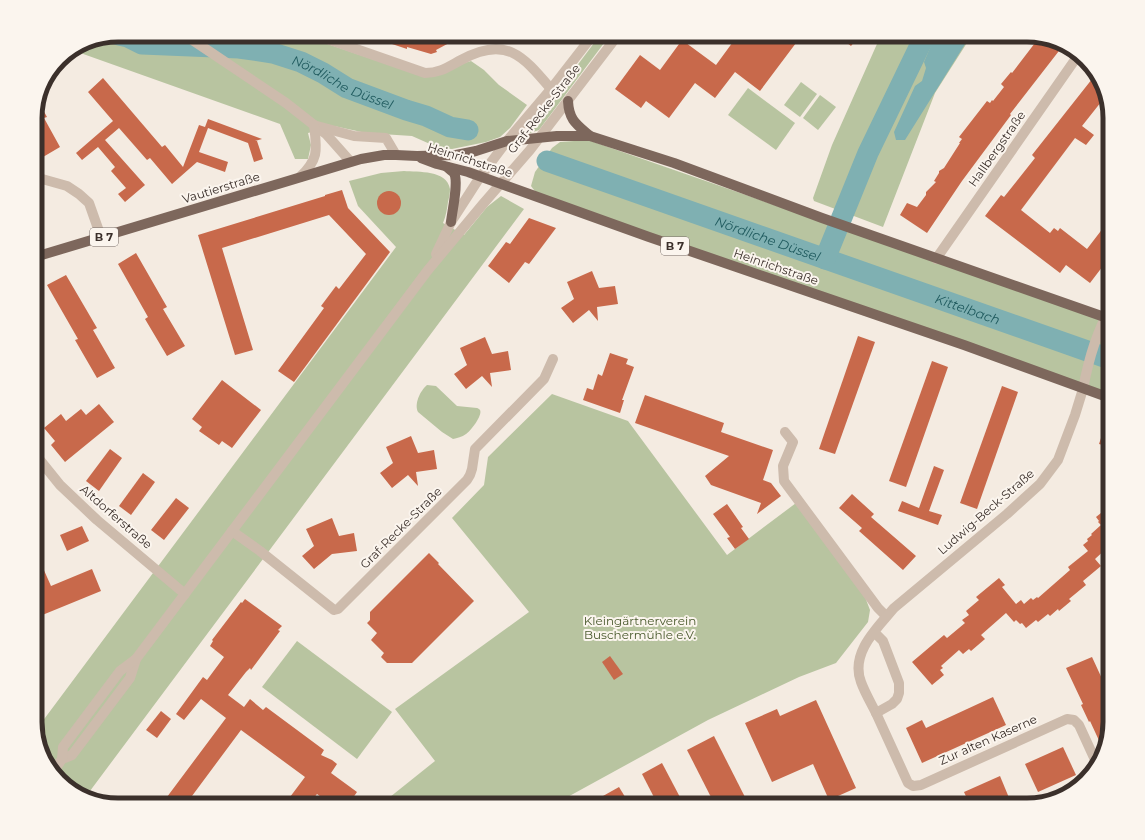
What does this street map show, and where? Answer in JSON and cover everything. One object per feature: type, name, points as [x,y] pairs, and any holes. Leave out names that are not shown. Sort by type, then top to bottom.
[{"type":"main road","name":"B 7","points":[[568,101],[570,116],[574,122],[590,136]]},
{"type":"main road","name":"Heinrichstraße","points":[[417,156],[456,154],[476,151],[506,141],[540,137],[590,136],[674,163],[822,218],[936,258],[1103,313]]},
{"type":"main road","name":"Vautierstraße","points":[[42,255],[350,162],[370,157],[396,155],[417,156]]},
{"type":"main road","name":"Heinrichstraße","points":[[417,156],[656,240],[964,345],[1103,396]]},
{"type":"main road","points":[[447,166],[454,174],[456,179],[451,222]]},
{"type":"street","points":[[196,42],[286,104],[326,134],[350,162]]},
{"type":"street","points":[[336,42],[425,73],[442,71],[470,55],[479,52],[501,49],[515,53],[525,60],[551,89]]},
{"type":"street","name":"Graf-Recke-Straße","points":[[428,270],[451,222],[480,177],[506,141],[551,89],[588,42]]},
{"type":"street","name":"Graf-Recke-Straße","points":[[57,767],[62,759],[72,755],[130,678],[136,659],[428,270],[530,150],[613,42]]},
{"type":"street","name":"Hallbergstraße","points":[[936,258],[1075,60]]},
{"type":"street","points":[[314,125],[354,136],[386,138],[396,155]]},
{"type":"street","points":[[300,177],[311,166],[315,158],[316,149],[314,125]]},
{"type":"street","points":[[42,179],[67,186],[89,203],[101,237]]},
{"type":"street","name":"Ludwig-Beck-Straße","points":[[913,786],[908,783],[860,681],[859,657],[862,647],[894,608],[1008,514],[1040,484],[1058,460],[1083,389],[1096,340],[1103,325]]},
{"type":"street","name":"Graf-Recke-Straße","points":[[232,531],[265,555],[334,610],[338,609],[467,480],[472,469],[475,448],[544,379],[553,359]]},
{"type":"street","points":[[785,432],[792,442],[783,466],[784,481],[878,608],[886,616]]},
{"type":"street","name":"Altdorferstraße","points":[[42,463],[60,485],[88,511],[185,594]]},
{"type":"street","points":[[874,632],[883,640],[899,683],[899,693],[897,699],[892,704],[876,713]]},
{"type":"street","name":"Zur alten Kaserne","points":[[913,786],[921,785],[1070,719],[1074,720],[1079,725],[1094,758]]},
{"type":"green space","points":[[113,42],[322,42],[422,76],[471,61],[484,70],[499,85],[527,105],[510,128],[500,137],[486,142],[452,149],[439,148],[412,136],[366,133],[334,126],[308,133],[311,145],[308,159],[295,159],[280,124],[79,53],[93,46]]},
{"type":"green space","points":[[595,42],[605,42],[539,130],[530,133],[528,132]]},
{"type":"green space","points":[[878,42],[968,42],[935,93],[883,227],[814,201],[813,198],[832,145]]},
{"type":"green space","points":[[801,82],[817,94],[800,117],[784,105]]},
{"type":"green space","points":[[748,88],[795,123],[776,150],[728,115]]},
{"type":"green space","points":[[820,95],[836,107],[818,130],[803,118]]},
{"type":"green space","points":[[588,140],[1103,320],[1103,394],[537,194],[531,186],[535,172],[552,148],[560,142]]},
{"type":"green space","points":[[404,171],[424,172],[444,178],[448,183],[450,192],[443,223],[464,235],[487,207],[501,196],[524,209],[89,792],[84,790],[64,776],[50,756],[45,742],[42,722],[396,247],[358,206],[349,181],[381,173]]},
{"type":"green space","points":[[427,385],[436,386],[457,406],[477,408],[480,410],[480,416],[468,433],[453,439],[418,412],[418,398]]},
{"type":"green space","name":"Kleingärtnerverein Buschermühle e.V.","points":[[552,394],[628,421],[727,555],[796,503],[865,597],[870,610],[868,622],[836,663],[799,677],[708,720],[566,798],[389,798],[435,761],[395,709],[529,612],[452,518],[484,485],[488,457]]},
{"type":"green space","points":[[297,641],[392,712],[357,759],[262,687]]},
{"type":"water","points":[[933,42],[966,42],[905,140],[896,140],[894,132],[915,86],[922,81],[926,68],[924,62]]},
{"type":"building","points":[[386,42],[451,42],[436,50],[437,52],[431,54],[407,47],[407,49]]},
{"type":"building","points":[[681,42],[685,42],[716,65],[733,42],[797,42],[760,91],[735,72],[715,98],[695,83],[669,118],[646,101],[641,108],[615,89],[640,55],[660,70]]},
{"type":"building","points":[[846,42],[854,42],[851,46]]},
{"type":"building","points":[[1035,42],[1042,43],[1060,50],[1010,114],[1011,115],[962,181],[927,233],[900,215],[907,203],[917,207],[926,195],[926,192],[936,182],[934,181],[939,171],[944,168],[960,143],[962,139],[959,137],[987,101],[990,103],[992,100],[993,101],[1004,87],[1001,84],[1011,72],[1012,73]]},
{"type":"building","points":[[103,78],[162,147],[165,145],[183,167],[199,125],[205,127],[208,119],[262,139],[255,141],[257,141],[263,159],[254,162],[248,143],[208,128],[199,152],[228,162],[225,172],[197,162],[172,184],[150,158],[147,160],[119,128],[105,140],[145,185],[125,202],[118,194],[126,188],[111,171],[115,167],[98,147],[82,160],[76,153],[113,121],[88,92]]},
{"type":"building","points":[[1092,79],[1102,101],[1082,126],[1094,135],[1086,145],[1075,138],[1021,210],[1050,233],[1054,228],[1058,231],[1060,228],[1087,249],[1103,228],[1103,266],[1090,283],[1066,265],[1060,273],[985,216],[1001,195],[1004,197],[1035,158],[1032,155]]},
{"type":"building","points":[[42,109],[47,117],[44,118],[60,147],[43,157]]},
{"type":"building","points":[[342,190],[348,208],[390,252],[294,382],[278,371],[324,308],[321,306],[336,286],[339,289],[366,254],[329,215],[222,248],[253,350],[235,355],[198,235]]},
{"type":"building","points":[[389,191],[394,192],[400,198],[400,208],[394,214],[389,215],[384,214],[378,208],[377,203],[378,198],[384,192]]},
{"type":"building","points":[[529,218],[556,228],[529,264],[525,262],[509,283],[488,266],[506,242],[510,244]]},
{"type":"building","points":[[136,253],[167,307],[163,309],[185,346],[167,356],[145,319],[148,317],[118,264]]},
{"type":"building","points":[[592,271],[599,288],[615,286],[618,304],[597,307],[598,321],[589,310],[573,323],[561,308],[574,299],[567,282]]},
{"type":"building","points":[[66,275],[97,328],[93,330],[115,368],[97,378],[75,340],[78,339],[47,285]]},
{"type":"building","points":[[858,336],[875,342],[835,454],[819,449]]},
{"type":"building","points":[[485,337],[492,354],[508,351],[511,370],[490,373],[492,387],[482,376],[466,389],[454,374],[467,365],[460,348]]},
{"type":"building","points":[[610,353],[628,359],[626,364],[634,367],[622,400],[624,400],[620,413],[583,400],[587,388],[593,390],[598,374],[602,376]]},
{"type":"building","points":[[932,361],[948,367],[906,487],[889,481]]},
{"type":"building","points":[[222,380],[261,410],[232,448],[222,441],[219,445],[199,431],[202,427],[192,419]]},
{"type":"building","points":[[1002,386],[1018,392],[977,509],[960,503]]},
{"type":"building","points":[[645,395],[724,423],[721,432],[773,450],[763,480],[771,483],[781,496],[757,514],[761,503],[711,485],[705,476],[729,456],[635,423]]},
{"type":"building","points":[[99,404],[114,422],[65,462],[51,445],[55,441],[44,428],[61,414],[66,421],[81,409],[86,415]]},
{"type":"building","points":[[1103,432],[1103,445],[1099,444]]},
{"type":"building","points":[[411,436],[418,453],[434,450],[437,469],[416,472],[418,486],[408,475],[392,488],[380,473],[393,463],[386,447]]},
{"type":"building","points":[[110,449],[122,458],[99,491],[86,481]]},
{"type":"building","points":[[934,466],[944,470],[929,511],[942,515],[938,525],[898,511],[902,501],[919,508]]},
{"type":"building","points":[[143,473],[155,482],[131,515],[119,506]]},
{"type":"building","points":[[852,494],[874,514],[871,517],[916,556],[903,570],[859,531],[862,528],[839,508]]},
{"type":"building","points":[[176,498],[189,508],[164,540],[151,530]]},
{"type":"building","points":[[727,504],[743,527],[741,528],[749,539],[735,549],[727,538],[730,537],[713,514]]},
{"type":"building","points":[[1103,511],[1103,552],[1095,559],[1101,566],[1083,581],[1086,585],[1069,599],[1071,601],[1059,611],[1058,609],[1050,616],[1048,614],[1038,622],[1036,620],[1026,628],[1022,623],[1020,624],[1016,620],[1014,622],[1006,613],[981,635],[985,639],[971,651],[969,649],[963,654],[959,650],[941,666],[943,668],[940,670],[944,675],[932,685],[912,662],[944,635],[947,638],[965,623],[962,620],[969,615],[966,611],[979,600],[976,597],[999,578],[1005,585],[1002,587],[1016,604],[1021,600],[1024,604],[1031,598],[1033,600],[1037,597],[1038,598],[1070,570],[1068,567],[1088,551],[1083,545],[1088,541],[1087,539],[1092,535],[1091,534],[1101,525],[1096,517]]},
{"type":"building","points":[[332,518],[339,536],[354,533],[357,551],[332,554],[314,569],[302,556],[314,546],[306,529]]},
{"type":"building","points":[[82,526],[89,541],[67,551],[60,535]]},
{"type":"building","points":[[429,553],[474,601],[412,663],[387,663],[381,657],[384,653],[371,640],[377,633],[367,623],[370,620],[370,612]]},
{"type":"building","points":[[42,566],[51,586],[92,569],[101,591],[42,615]]},
{"type":"building","points":[[245,599],[282,626],[278,630],[280,631],[251,670],[250,668],[246,672],[228,695],[244,707],[250,699],[263,710],[266,707],[324,750],[321,755],[337,764],[331,773],[357,792],[353,798],[322,798],[317,794],[314,798],[289,798],[305,777],[241,730],[192,796],[194,798],[166,798],[226,718],[201,699],[184,720],[176,714],[203,677],[207,680],[224,657],[210,646],[213,641],[212,640],[241,602],[242,603]]},
{"type":"building","points":[[610,656],[623,674],[614,680],[602,662]]},
{"type":"building","points":[[1092,657],[1103,681],[1103,722],[1100,743],[1081,705],[1083,704],[1066,668]]},
{"type":"building","points":[[993,697],[1006,725],[922,763],[906,728],[922,720],[926,728]]},
{"type":"building","points":[[816,700],[856,788],[834,798],[828,798],[813,764],[772,782],[745,723],[777,709],[780,716]]},
{"type":"building","points":[[161,711],[171,719],[157,738],[146,730]]},
{"type":"building","points":[[714,736],[745,798],[711,798],[687,750]]},
{"type":"building","points":[[1063,747],[1076,775],[1038,792],[1025,764]]},
{"type":"building","points":[[662,763],[680,798],[654,798],[642,774]]},
{"type":"building","points":[[1000,776],[1009,798],[967,798],[964,792]]},
{"type":"building","points":[[619,787],[626,798],[599,798]]},
{"type":"waterway","name":"Nördliche Düssel","points":[[138,42],[142,44],[239,48],[273,53],[301,62],[323,73],[347,88],[426,116],[450,127],[468,130]]},
{"type":"waterway","name":"Nördliche Düssel","points":[[825,259],[868,153],[922,42]]},
{"type":"waterway","name":"Kittelbach","points":[[547,161],[1103,357]]}]
